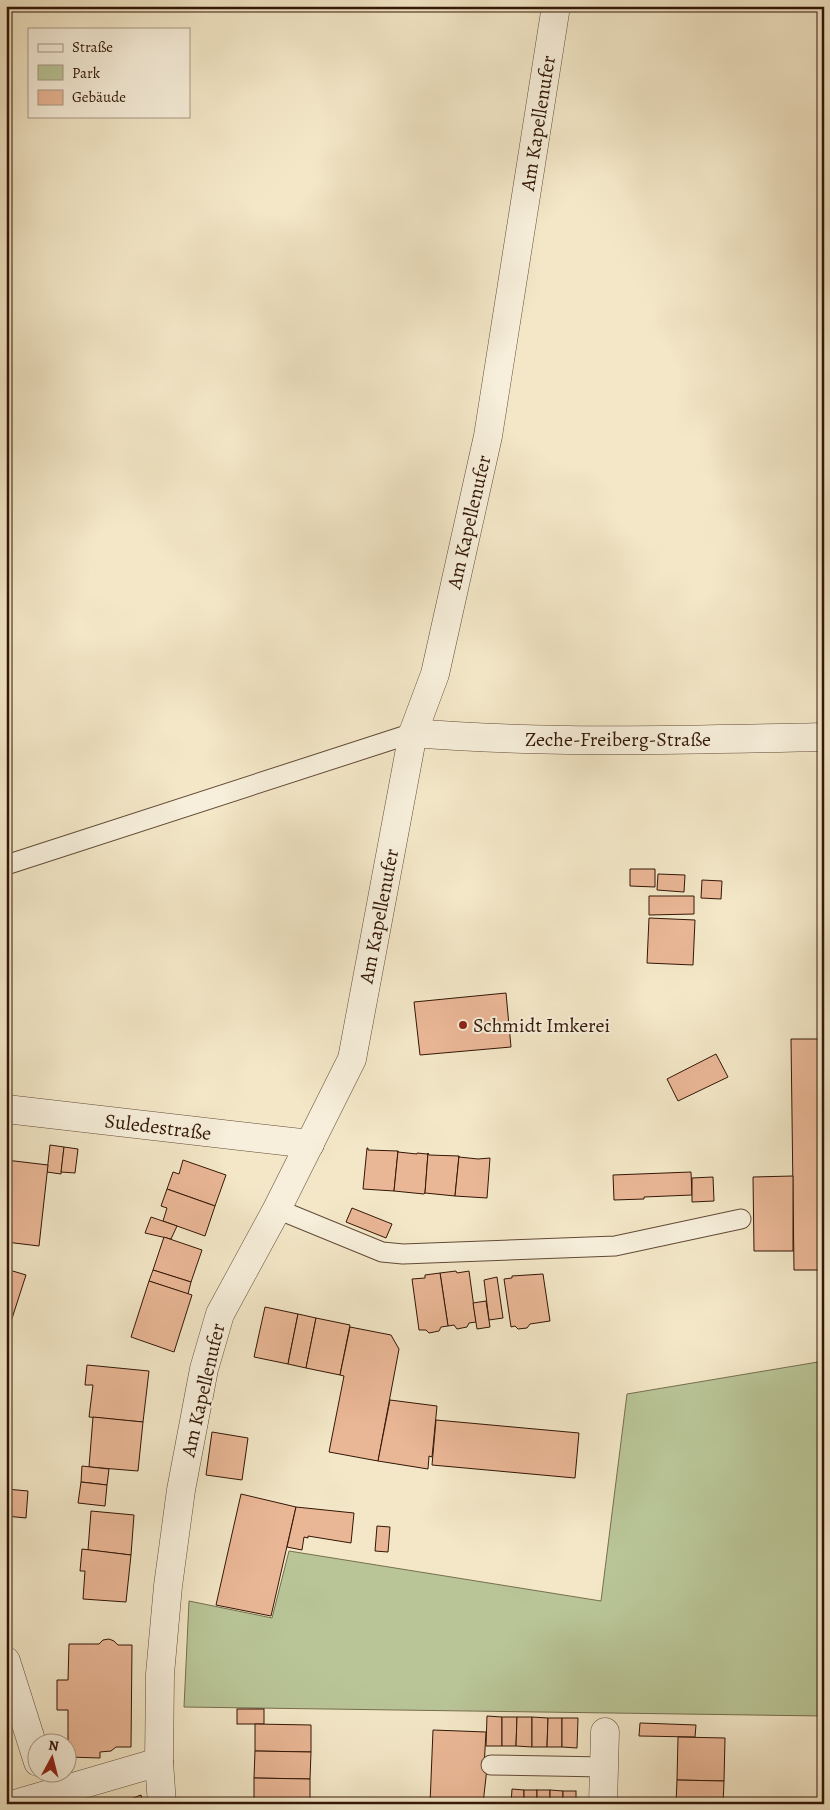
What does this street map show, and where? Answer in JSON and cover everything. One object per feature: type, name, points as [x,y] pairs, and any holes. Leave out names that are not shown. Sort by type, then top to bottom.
[{"type":"street","name":"Am Kapellenufer","points":[[162,1804],[159,1762],[160,1674],[168,1586],[181,1490],[204,1369],[220,1314],[277,1209],[352,1059],[413,733],[435,674],[488,436],[556,6]]},
{"type":"street","name":"Zeche-Freiberg-Straße","points":[[413,733],[474,738],[627,741],[824,738]]},
{"type":"street","name":"Suledestraße","points":[[6,1109],[310,1144]]},
{"type":"street","points":[[6,1661],[28,1732]]},
{"type":"street","points":[[603,1804],[605,1732]]},
{"type":"street","points":[[15,1804],[46,1790],[159,1762]]},
{"type":"lane","points":[[6,865],[413,733]]},
{"type":"lane","points":[[277,1209],[382,1252],[403,1254],[615,1246],[740,1219]]},
{"type":"lane","points":[[491,1765],[604,1767]]},
{"type":"green space","points":[[824,1361],[824,1716],[184,1707],[189,1601],[272,1618],[289,1551],[601,1601],[627,1394]]},
{"type":"building","points":[[630,869],[655,869],[655,887],[630,886]]},
{"type":"building","points":[[658,874],[685,875],[684,892],[657,890]]},
{"type":"building","points":[[702,880],[722,881],[721,899],[701,898]]},
{"type":"building","points":[[649,896],[694,896],[694,914],[649,915]]},
{"type":"building","points":[[649,918],[695,920],[693,965],[647,963]]},
{"type":"building","name":"Schmidt Imkerei","points":[[506,993],[511,1047],[420,1055],[414,1002]]},
{"type":"building","points":[[791,1039],[824,1039],[824,1270],[794,1270]]},
{"type":"building","points":[[716,1054],[728,1077],[678,1101],[667,1079]]},
{"type":"building","points":[[50,1145],[64,1147],[61,1174],[47,1172]]},
{"type":"building","points":[[64,1147],[78,1149],[75,1173],[61,1172]]},
{"type":"building","points":[[367,1148],[368,1150],[398,1151],[394,1191],[363,1189]]},
{"type":"building","points":[[398,1151],[417,1154],[428,1153],[424,1194],[394,1191]]},
{"type":"building","points":[[428,1153],[429,1155],[459,1156],[455,1196],[425,1193]]},
{"type":"building","points":[[459,1156],[478,1159],[490,1158],[487,1198],[455,1196]]},
{"type":"building","points":[[6,1160],[48,1165],[39,1246],[6,1242]]},
{"type":"building","points":[[183,1160],[226,1175],[215,1206],[167,1189],[173,1172],[179,1174]]},
{"type":"building","points":[[691,1172],[692,1195],[614,1200],[613,1175]]},
{"type":"building","points":[[793,1176],[793,1251],[754,1251],[753,1177]]},
{"type":"building","points":[[713,1177],[714,1201],[692,1202],[692,1178]]},
{"type":"building","points":[[167,1189],[215,1206],[205,1236],[163,1221],[167,1208],[161,1206]]},
{"type":"building","points":[[352,1208],[392,1224],[386,1238],[346,1222]]},
{"type":"building","points":[[151,1217],[177,1226],[171,1239],[145,1233]]},
{"type":"building","points":[[164,1237],[202,1250],[191,1282],[153,1270]]},
{"type":"building","points":[[6,1269],[26,1275],[6,1337]]},
{"type":"building","points":[[153,1270],[191,1282],[188,1294],[149,1281]]},
{"type":"building","points":[[456,1271],[457,1273],[469,1271],[476,1322],[469,1323],[467,1327],[457,1329],[454,1325],[448,1326],[440,1273]]},
{"type":"building","points":[[440,1273],[448,1326],[441,1327],[439,1331],[429,1333],[426,1330],[419,1330],[412,1279],[425,1278],[425,1275]]},
{"type":"building","points":[[543,1274],[550,1321],[530,1324],[527,1328],[518,1329],[515,1326],[511,1327],[504,1279],[512,1278],[512,1276]]},
{"type":"building","points":[[497,1277],[503,1318],[489,1320],[484,1280]]},
{"type":"building","points":[[149,1281],[192,1295],[174,1352],[131,1337]]},
{"type":"building","points":[[486,1301],[490,1327],[477,1329],[473,1303]]},
{"type":"building","points":[[265,1307],[298,1314],[288,1364],[254,1357]]},
{"type":"building","points":[[298,1314],[316,1318],[306,1368],[288,1364]]},
{"type":"building","points":[[316,1318],[350,1325],[340,1375],[306,1368]]},
{"type":"building","points":[[350,1327],[391,1335],[399,1349],[378,1461],[329,1452],[344,1376],[340,1375]]},
{"type":"building","points":[[87,1365],[149,1371],[143,1422],[89,1417],[93,1385],[85,1385]]},
{"type":"building","points":[[390,1400],[437,1406],[432,1457],[429,1456],[428,1469],[378,1461]]},
{"type":"building","points":[[93,1417],[143,1422],[138,1471],[89,1467]]},
{"type":"building","points":[[436,1420],[579,1433],[575,1478],[432,1465]]},
{"type":"building","points":[[212,1432],[248,1438],[242,1480],[206,1475]]},
{"type":"building","points":[[82,1466],[109,1469],[107,1485],[81,1482]]},
{"type":"building","points":[[81,1482],[107,1485],[105,1506],[78,1503]]},
{"type":"building","points":[[6,1489],[28,1491],[26,1518],[6,1516]]},
{"type":"building","points":[[241,1494],[296,1507],[271,1616],[216,1605]]},
{"type":"building","points":[[296,1507],[354,1513],[351,1543],[308,1536],[308,1538],[304,1537],[302,1550],[287,1547]]},
{"type":"building","points":[[91,1511],[134,1515],[131,1555],[88,1550]]},
{"type":"building","points":[[377,1526],[390,1527],[388,1552],[375,1551]]},
{"type":"building","points":[[6,1542],[11,1543],[8,1569],[6,1568]]},
{"type":"building","points":[[82,1549],[131,1555],[126,1602],[83,1599],[85,1571],[80,1571]]},
{"type":"building","points":[[109,1639],[118,1645],[132,1645],[131,1747],[116,1747],[111,1751],[100,1752],[100,1758],[78,1757],[78,1732],[68,1732],[68,1710],[57,1710],[57,1680],[68,1680],[69,1644],[99,1644],[103,1640]]},
{"type":"building","points":[[237,1709],[264,1709],[264,1724],[237,1724]]},
{"type":"building","points":[[487,1716],[502,1717],[502,1746],[486,1746]]},
{"type":"building","points":[[502,1717],[517,1717],[516,1746],[502,1746]]},
{"type":"building","points":[[517,1717],[532,1717],[532,1747],[516,1746]]},
{"type":"building","points":[[532,1717],[548,1718],[547,1747],[532,1747]]},
{"type":"building","points":[[548,1718],[562,1718],[562,1747],[547,1747]]},
{"type":"building","points":[[562,1718],[578,1718],[577,1748],[562,1747]]},
{"type":"building","points":[[640,1723],[696,1725],[695,1737],[639,1736]]},
{"type":"building","points":[[255,1724],[311,1725],[311,1752],[255,1751]]},
{"type":"building","points":[[433,1730],[486,1732],[484,1767],[487,1768],[483,1804],[430,1804]]},
{"type":"building","points":[[678,1737],[725,1738],[724,1781],[677,1780]]},
{"type":"building","points":[[255,1751],[311,1752],[310,1779],[254,1778]]},
{"type":"building","points":[[254,1778],[310,1779],[310,1804],[254,1804]]},
{"type":"building","points":[[677,1780],[724,1781],[723,1804],[676,1804]]},
{"type":"building","points":[[512,1789],[524,1790],[524,1804],[511,1804]]},
{"type":"building","points":[[524,1790],[537,1790],[537,1804],[524,1804]]},
{"type":"building","points":[[537,1790],[550,1790],[550,1804],[537,1804]]},
{"type":"building","points":[[550,1790],[563,1791],[563,1804],[550,1804]]},
{"type":"building","points":[[563,1791],[576,1791],[576,1804],[563,1804]]},
{"type":"building","points":[[141,1795],[143,1804],[117,1804]]},
{"type":"place","name":"Schmidt Imkerei","points":[[463,1025]]}]
